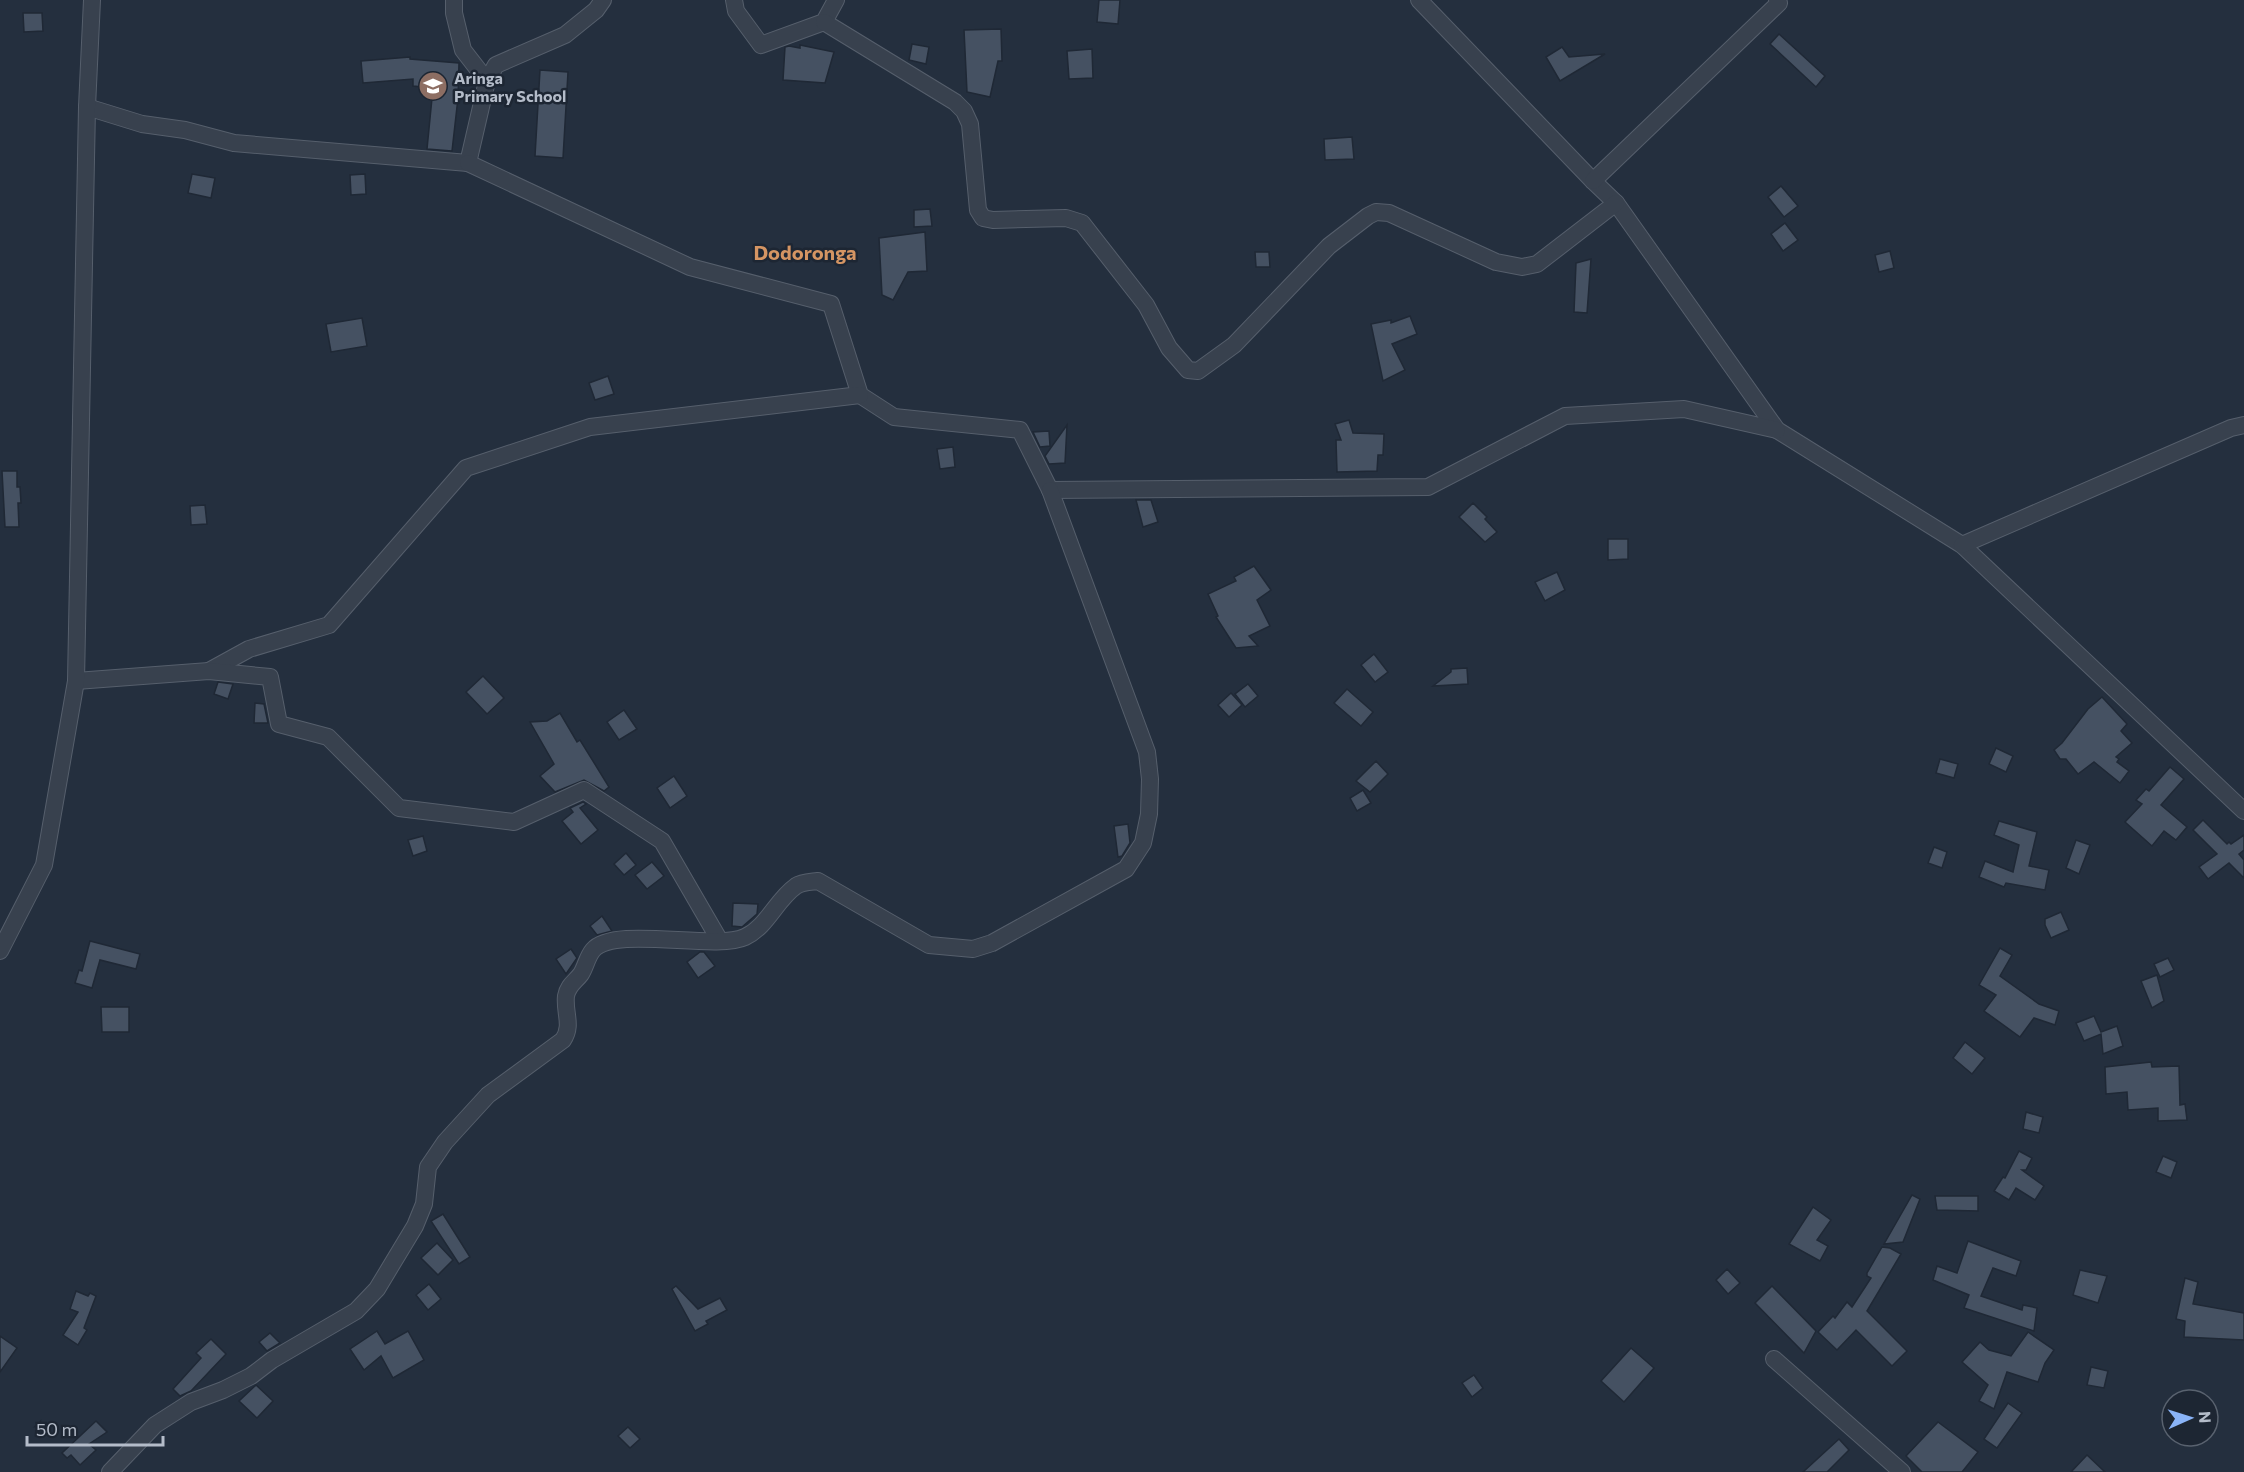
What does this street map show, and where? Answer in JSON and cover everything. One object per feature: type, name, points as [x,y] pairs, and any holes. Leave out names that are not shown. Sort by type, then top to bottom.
[{"type":"street","points":[[0,951],[44,865],[76,681],[87,106],[92,0]]},
{"type":"street","points":[[454,0],[454,13],[463,50],[486,81]]},
{"type":"street","points":[[468,163],[486,81],[496,65],[565,35],[596,10],[603,0]]},
{"type":"street","points":[[734,0],[736,11],[761,45],[824,22],[836,0]]},
{"type":"street","points":[[1419,0],[1593,182],[1616,203],[1777,430]]},
{"type":"street","points":[[1593,182],[1771,11],[1779,3],[1777,0]]},
{"type":"street","points":[[824,22],[955,102],[964,111],[970,124],[978,210],[983,218],[993,220],[1066,218],[1082,223],[1146,305],[1169,348],[1188,370],[1192,371],[1204,367],[1234,345],[1329,246],[1376,212],[1389,213],[1496,262],[1522,267],[1536,264],[1616,203]]},
{"type":"street","points":[[87,106],[142,124],[185,130],[234,143],[468,163],[690,267],[831,304],[860,395],[894,417],[1020,430],[1050,490],[1147,752],[1150,779],[1149,814],[1143,843],[1126,869],[992,943],[973,949],[929,945],[818,881],[797,885],[758,930],[742,939],[720,941],[616,940],[604,942],[594,948],[581,974],[570,985],[566,997],[568,1032],[563,1040],[488,1095],[445,1142],[428,1167],[424,1204],[415,1226],[377,1289],[356,1311],[272,1360],[251,1376],[191,1402],[155,1425],[110,1472]]},
{"type":"street","points":[[209,671],[249,649],[329,625],[466,468],[590,427],[860,395]]},
{"type":"street","points":[[1050,490],[1428,487],[1565,416],[1684,409],[1777,430],[1962,545],[2244,811]]},
{"type":"street","points":[[1962,545],[2231,428],[2244,425]]},
{"type":"street","points":[[76,681],[209,671],[270,677],[279,723],[328,737],[399,808],[514,822],[584,790],[662,841],[720,941]]},
{"type":"street","points":[[1774,1359],[1902,1472]]},
{"type":"building","points":[[1099,0],[1120,0],[1118,24],[1097,22]]},
{"type":"building","points":[[23,13],[42,13],[43,31],[24,32]]},
{"type":"building","points":[[1001,29],[1002,61],[998,61],[990,97],[967,92],[964,30]]},
{"type":"building","points":[[1779,34],[1825,76],[1816,87],[1770,44]]},
{"type":"building","points":[[912,44],[929,47],[926,64],[909,60]]},
{"type":"building","points":[[800,45],[834,52],[825,83],[783,80],[785,47],[800,48]]},
{"type":"building","points":[[1562,47],[1569,57],[1605,54],[1560,81],[1546,57]]},
{"type":"building","points":[[1092,49],[1093,78],[1069,79],[1067,51]]},
{"type":"building","points":[[410,57],[410,59],[459,63],[452,151],[427,149],[433,88],[413,86],[413,79],[363,83],[361,61]]},
{"type":"building","points":[[540,70],[568,72],[563,158],[535,156]]},
{"type":"building","points":[[1352,137],[1354,159],[1325,160],[1324,139]]},
{"type":"building","points":[[192,174],[215,178],[211,198],[188,193]]},
{"type":"building","points":[[365,174],[366,194],[351,195],[350,175]]},
{"type":"building","points":[[1781,186],[1798,206],[1784,217],[1768,197]]},
{"type":"building","points":[[930,209],[932,226],[914,227],[914,210]]},
{"type":"building","points":[[1785,223],[1798,240],[1783,251],[1771,234]]},
{"type":"building","points":[[925,232],[927,271],[908,272],[893,300],[882,295],[879,238]]},
{"type":"building","points":[[1890,251],[1894,268],[1879,272],[1875,255]]},
{"type":"building","points":[[1255,252],[1269,252],[1270,267],[1256,267]]},
{"type":"building","points":[[1591,259],[1587,313],[1574,312],[1576,263]]},
{"type":"building","points":[[1410,316],[1417,334],[1392,344],[1405,370],[1383,381],[1371,324],[1391,320],[1391,323]]},
{"type":"building","points":[[362,318],[367,346],[331,352],[326,324]]},
{"type":"building","points":[[608,376],[614,394],[595,400],[589,383]]},
{"type":"building","points":[[1349,420],[1353,433],[1384,434],[1383,455],[1378,455],[1377,471],[1337,472],[1336,440],[1341,440],[1335,424]]},
{"type":"building","points":[[1067,425],[1065,463],[1049,464],[1045,456]]},
{"type":"building","points":[[1049,431],[1050,446],[1040,447],[1033,432]]},
{"type":"building","points":[[953,447],[955,467],[940,469],[937,449]]},
{"type":"building","points":[[2,471],[17,471],[17,487],[20,487],[21,503],[18,503],[19,527],[5,527]]},
{"type":"building","points":[[1136,500],[1151,500],[1158,522],[1143,527]]},
{"type":"building","points":[[1473,503],[1487,517],[1485,519],[1497,532],[1485,542],[1459,517]]},
{"type":"building","points":[[205,505],[207,524],[191,525],[190,506]]},
{"type":"building","points":[[1608,539],[1628,539],[1628,559],[1608,560]]},
{"type":"building","points":[[1254,566],[1271,590],[1257,600],[1270,626],[1249,636],[1258,646],[1236,648],[1216,617],[1218,616],[1208,594],[1236,581],[1234,577]]},
{"type":"building","points":[[1557,572],[1565,590],[1545,601],[1535,582]]},
{"type":"building","points":[[1374,654],[1388,672],[1375,682],[1361,665]]},
{"type":"building","points":[[1467,668],[1468,684],[1433,686],[1451,672],[1451,669]]},
{"type":"building","points":[[483,676],[504,698],[487,714],[466,692]]},
{"type":"building","points":[[218,682],[233,684],[228,699],[214,694]]},
{"type":"building","points":[[1248,684],[1258,696],[1245,707],[1235,694]]},
{"type":"building","points":[[1347,689],[1373,712],[1361,726],[1334,703]]},
{"type":"building","points":[[1231,693],[1242,705],[1229,717],[1218,705]]},
{"type":"building","points":[[2102,697],[2127,724],[2121,731],[2132,743],[2116,757],[2119,759],[2117,762],[2129,771],[2120,783],[2094,762],[2078,774],[2066,759],[2060,759],[2054,750],[2088,709]]},
{"type":"building","points":[[255,703],[264,704],[268,723],[254,723]]},
{"type":"building","points":[[624,710],[637,729],[619,740],[607,722]]},
{"type":"building","points":[[560,713],[577,742],[580,740],[609,787],[604,791],[584,780],[555,792],[540,776],[554,764],[530,722],[547,721]]},
{"type":"building","points":[[1996,748],[2013,756],[2006,772],[1989,764]]},
{"type":"building","points":[[1940,759],[1958,764],[1954,778],[1936,773]]},
{"type":"building","points":[[1376,761],[1388,774],[1370,792],[1356,781]]},
{"type":"building","points":[[2170,767],[2184,779],[2161,805],[2187,827],[2176,840],[2164,831],[2152,846],[2125,822],[2142,804],[2136,800],[2146,789],[2149,791]]},
{"type":"building","points":[[674,776],[687,796],[670,808],[657,788]]},
{"type":"building","points":[[1363,790],[1371,803],[1357,811],[1350,798]]},
{"type":"building","points":[[583,802],[586,804],[580,808],[598,830],[581,844],[562,821],[573,812],[570,808]]},
{"type":"building","points":[[2203,820],[2227,844],[2229,842],[2231,844],[2244,835],[2244,850],[2239,854],[2244,860],[2244,878],[2229,863],[2208,879],[2199,867],[2217,854],[2193,830]]},
{"type":"building","points":[[1999,821],[2037,832],[2029,866],[2049,870],[2045,890],[2006,883],[2004,887],[1979,877],[1985,861],[2013,872],[2019,845],[1994,835]]},
{"type":"building","points":[[1128,824],[1130,843],[1122,856],[1118,857],[1114,826]]},
{"type":"building","points":[[423,836],[427,851],[413,856],[408,840]]},
{"type":"building","points":[[2076,840],[2090,845],[2079,874],[2066,868]]},
{"type":"building","points":[[1934,847],[1947,852],[1942,868],[1928,863]]},
{"type":"building","points":[[626,853],[636,865],[624,875],[614,864]]},
{"type":"building","points":[[652,862],[664,876],[647,889],[635,875]]},
{"type":"building","points":[[733,903],[758,904],[757,914],[742,927],[732,926]]},
{"type":"building","points":[[2061,912],[2069,930],[2051,938],[2045,925],[2045,919]]},
{"type":"building","points":[[602,916],[612,931],[597,935],[590,926]]},
{"type":"building","points":[[90,941],[140,954],[136,969],[100,960],[92,988],[75,983],[79,970],[82,971]]},
{"type":"building","points":[[2000,948],[2012,955],[2000,976],[2039,1004],[2059,1011],[2055,1025],[2034,1018],[2020,1037],[1984,1011],[1996,995],[1979,985]]},
{"type":"building","points":[[571,949],[577,958],[566,974],[556,959]]},
{"type":"building","points":[[700,952],[704,952],[715,966],[698,978],[687,962]]},
{"type":"building","points":[[2168,958],[2174,970],[2160,977],[2154,964]]},
{"type":"building","points":[[2157,975],[2164,1001],[2152,1008],[2141,981]]},
{"type":"building","points":[[101,1007],[129,1007],[129,1032],[102,1032]]},
{"type":"building","points":[[2094,1016],[2101,1032],[2117,1026],[2123,1046],[2103,1054],[2101,1034],[2084,1041],[2076,1023]]},
{"type":"building","points":[[1965,1042],[1985,1058],[1972,1074],[1953,1058]]},
{"type":"building","points":[[2151,1062],[2152,1067],[2179,1066],[2180,1105],[2185,1104],[2187,1120],[2158,1121],[2158,1108],[2128,1110],[2127,1092],[2106,1094],[2105,1067]]},
{"type":"building","points":[[2026,1112],[2043,1117],[2039,1133],[2023,1129]]},
{"type":"building","points":[[2019,1151],[2032,1158],[2026,1170],[2022,1170],[2044,1186],[2035,1200],[2016,1188],[2009,1200],[1994,1191],[2003,1177],[2005,1178]]},
{"type":"building","points":[[2163,1156],[2177,1162],[2171,1178],[2156,1172]]},
{"type":"building","points":[[1912,1195],[1920,1199],[1903,1242],[1884,1244]]},
{"type":"building","points":[[1935,1196],[1978,1196],[1978,1211],[1937,1210]]},
{"type":"building","points":[[1813,1207],[1831,1220],[1817,1240],[1828,1246],[1820,1261],[1789,1244]]},
{"type":"building","points":[[443,1214],[470,1257],[459,1264],[431,1221]]},
{"type":"building","points":[[1968,1241],[2021,1261],[2016,1276],[1993,1268],[1981,1296],[2022,1310],[2023,1305],[2037,1308],[2034,1331],[1964,1308],[1969,1295],[1933,1280],[1937,1266],[1957,1273]]},
{"type":"building","points":[[437,1243],[453,1260],[438,1275],[421,1258]]},
{"type":"building","points":[[1882,1247],[1890,1248],[1901,1254],[1867,1311],[1907,1351],[1892,1366],[1856,1330],[1837,1350],[1818,1332],[1833,1316],[1835,1318],[1847,1302],[1852,1307],[1871,1278],[1867,1276],[1867,1273]]},
{"type":"building","points":[[1727,1269],[1740,1283],[1728,1294],[1716,1280]]},
{"type":"building","points":[[2080,1270],[2107,1276],[2098,1303],[2073,1295]]},
{"type":"building","points":[[2185,1278],[2198,1282],[2193,1304],[2244,1313],[2244,1340],[2184,1337],[2185,1321],[2176,1319]]},
{"type":"building","points":[[429,1284],[441,1299],[428,1310],[416,1295]]},
{"type":"building","points":[[676,1286],[698,1309],[720,1298],[727,1310],[706,1321],[708,1324],[695,1331],[672,1289]]},
{"type":"building","points":[[1772,1286],[1816,1331],[1804,1353],[1755,1303]]},
{"type":"building","points":[[76,1291],[88,1296],[90,1293],[96,1296],[84,1328],[87,1330],[78,1345],[63,1335],[78,1312],[70,1309]]},
{"type":"building","points":[[377,1331],[385,1344],[408,1331],[424,1360],[393,1378],[381,1356],[364,1370],[350,1349]]},
{"type":"building","points":[[2028,1332],[2054,1350],[2045,1363],[2038,1382],[2007,1372],[1994,1409],[1979,1401],[1988,1385],[1962,1362],[1980,1342],[1989,1350],[2011,1356]]},
{"type":"building","points":[[270,1333],[280,1343],[267,1351],[259,1342]]},
{"type":"building","points":[[0,1336],[17,1348],[0,1372]]},
{"type":"building","points":[[211,1339],[226,1354],[191,1391],[180,1396],[173,1389],[201,1358],[196,1353]]},
{"type":"building","points":[[1631,1348],[1654,1368],[1624,1402],[1601,1381]]},
{"type":"building","points":[[2091,1367],[2108,1371],[2104,1388],[2087,1385]]},
{"type":"building","points":[[1474,1375],[1483,1388],[1472,1397],[1462,1383]]},
{"type":"building","points":[[256,1385],[273,1401],[257,1418],[239,1401]]},
{"type":"building","points":[[2008,1403],[2022,1413],[1997,1448],[1984,1439]]},
{"type":"building","points":[[96,1421],[107,1432],[89,1444],[96,1450],[80,1465],[71,1455],[67,1458],[62,1453]]},
{"type":"building","points":[[1938,1422],[1978,1452],[1962,1472],[1922,1472],[1906,1456]]},
{"type":"building","points":[[628,1427],[640,1439],[630,1448],[618,1436]]},
{"type":"building","points":[[1839,1439],[1849,1450],[1827,1472],[1803,1472]]},
{"type":"building","points":[[2087,1455],[2105,1472],[2071,1472]]},
{"type":"place","name":"Aringa Primary School","points":[[433,86]]},
{"type":"district","name":"Dodoronga","points":[[805,252]]}]
